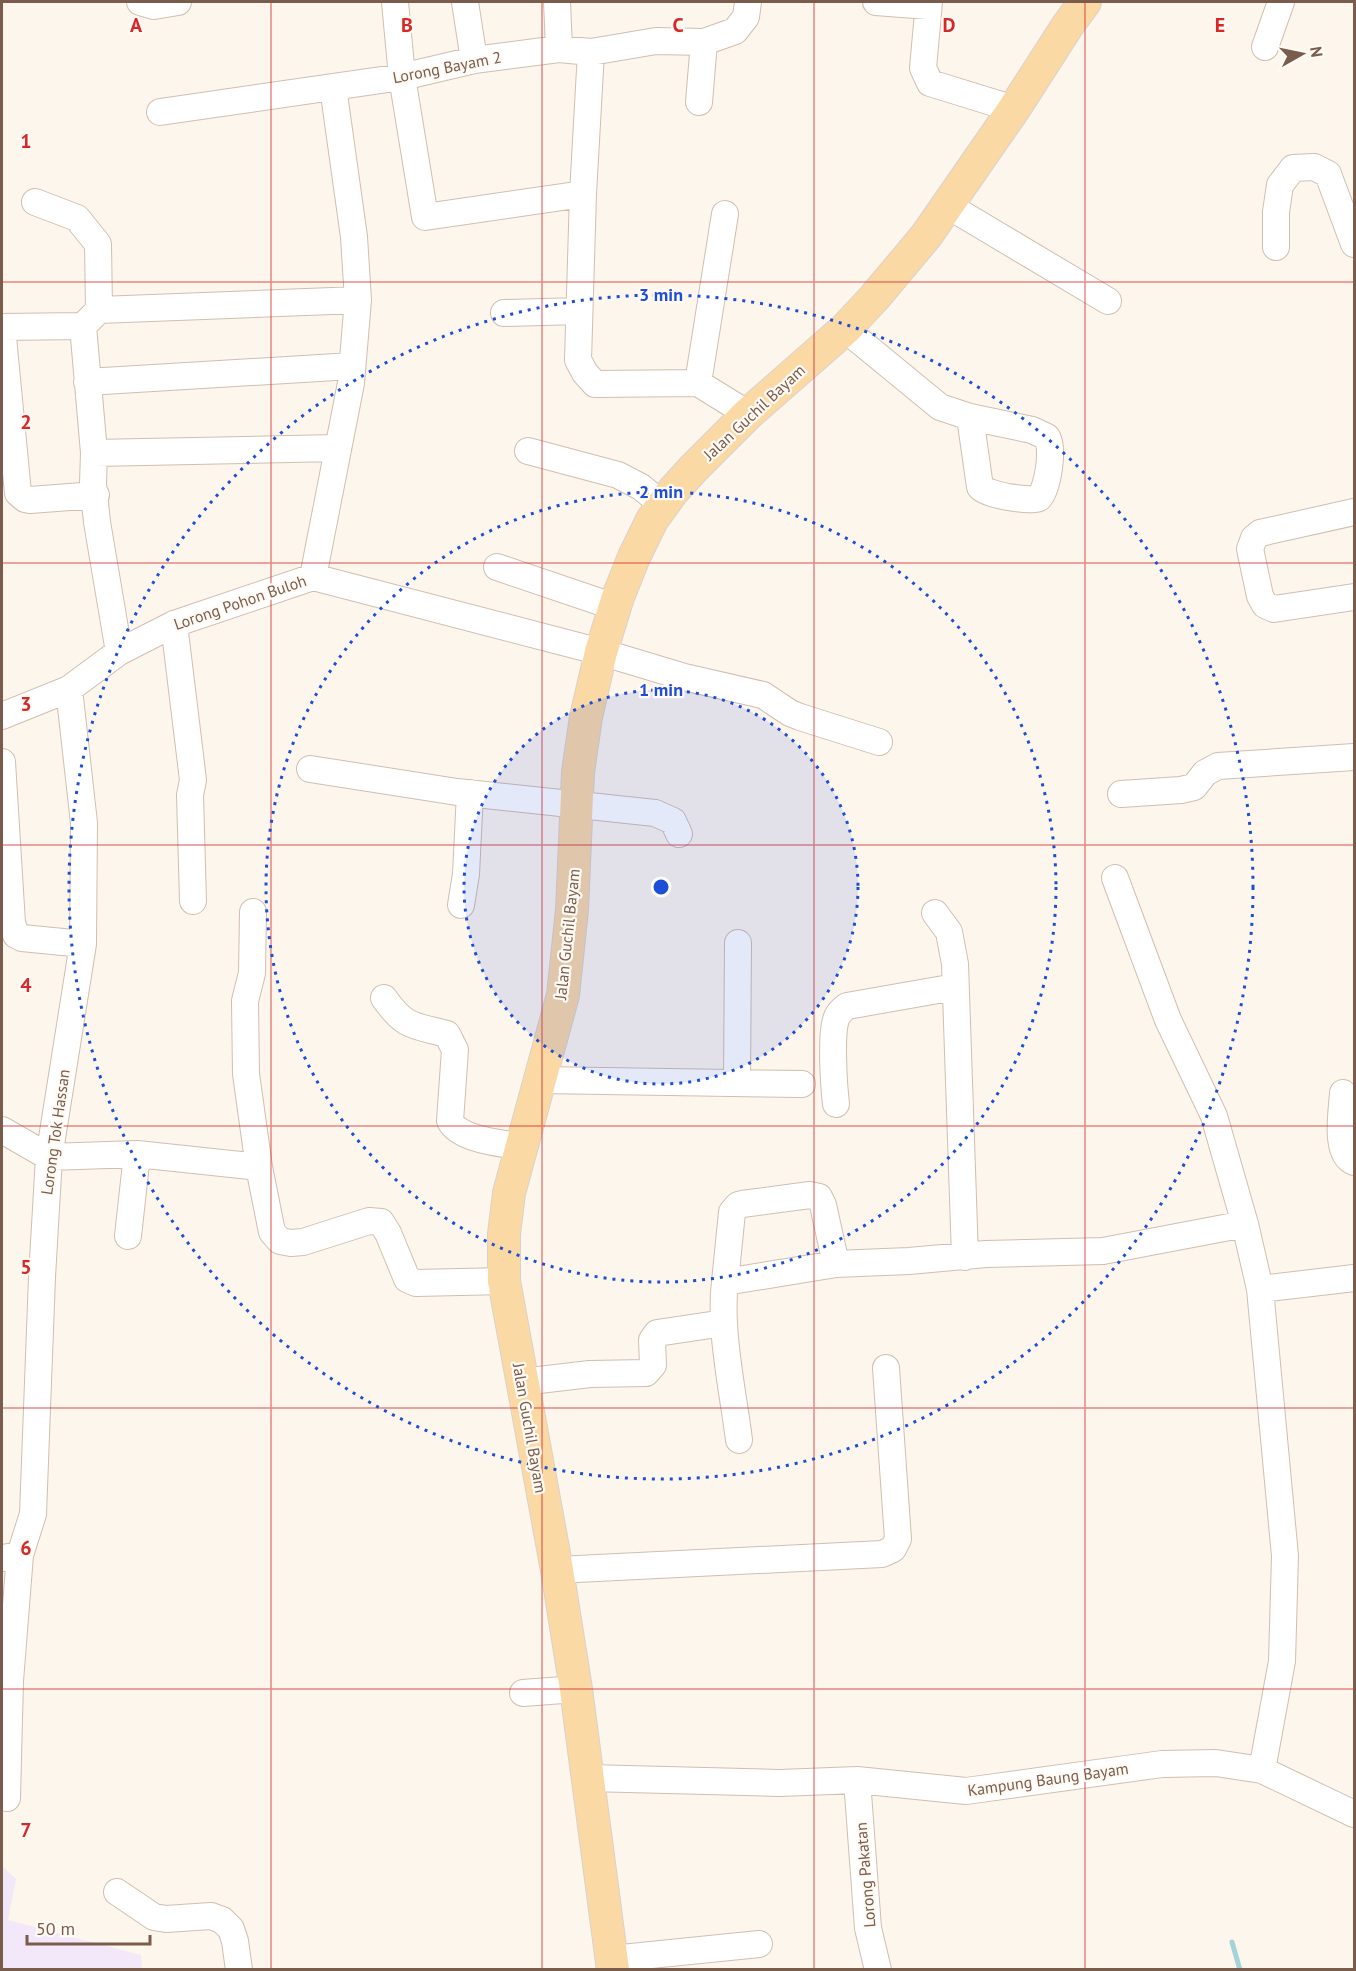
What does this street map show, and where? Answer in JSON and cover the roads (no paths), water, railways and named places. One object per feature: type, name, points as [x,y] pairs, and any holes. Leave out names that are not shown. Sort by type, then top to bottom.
[{"type":"main road","name":"Jalan Guchil Bayam","points":[[612,1964],[576,1689],[557,1570],[504,1281],[504,1234],[509,1193],[563,995],[572,910],[579,772],[586,717],[601,652],[634,557],[652,520],[663,505],[693,469],[748,414],[845,329],[882,289],[926,236],[1085,2]]},
{"type":"main road","name":"Jalan Guchil Bayam","points":[[1035,77],[1107,2]]},
{"type":"street","points":[[140,2],[154,6],[178,2]]},
{"type":"street","points":[[395,2],[402,77],[424,217],[583,194]]},
{"type":"street","points":[[465,2],[474,60]]},
{"type":"street","points":[[557,2],[559,50]]},
{"type":"street","name":"Lorong Bayam 2","points":[[160,112],[402,77],[474,60],[559,50],[591,52],[656,41],[704,42],[735,31],[746,17],[748,2]]},
{"type":"street","points":[[876,2],[928,4],[922,68],[930,83],[1014,109]]},
{"type":"street","points":[[1265,47],[1281,2]]},
{"type":"street","points":[[699,102],[704,42]]},
{"type":"street","points":[[591,52],[583,194],[578,360],[585,373],[595,384],[698,383],[748,414]]},
{"type":"street","points":[[313,577],[352,366],[358,300],[354,237],[333,87]]},
{"type":"street","points":[[1276,247],[1276,212],[1280,185],[1293,168],[1314,167],[1328,174],[1354,244]]},
{"type":"street","points":[[35,202],[77,218],[98,244],[87,382],[94,453],[93,483],[97,522],[119,652]]},
{"type":"street","points":[[947,205],[1108,301]]},
{"type":"street","points":[[698,383],[725,214]]},
{"type":"street","points":[[96,495],[30,500],[18,493],[2,327],[91,318],[358,300]]},
{"type":"street","points":[[504,313],[579,311]]},
{"type":"street","points":[[845,329],[940,407],[970,417]]},
{"type":"street","points":[[87,382],[352,366]]},
{"type":"street","points":[[94,453],[338,448]]},
{"type":"street","points":[[528,451],[618,475],[641,487],[663,505]]},
{"type":"street","points":[[1354,512],[1260,533],[1254,538],[1251,549],[1260,596],[1265,605],[1274,609],[1354,597]]},
{"type":"street","points":[[497,567],[615,607]]},
{"type":"street","name":"Lorong Pohon Buloh","points":[[2,716],[69,690],[119,652],[174,624],[313,577],[601,652],[684,677],[763,695],[790,713],[879,742]]},
{"type":"street","points":[[174,624],[194,780],[190,795],[193,901]]},
{"type":"street","name":"Lorong Tok Hassan","points":[[7,1798],[11,1557],[33,1514],[49,1157],[84,944],[84,823],[69,690]]},
{"type":"street","points":[[1121,794],[1181,790],[1194,786],[1205,773],[1218,766],[1354,757]]},
{"type":"street","points":[[2,762],[12,924],[16,935],[22,938],[84,944]]},
{"type":"street","points":[[310,769],[470,793],[655,813],[673,821],[679,834]]},
{"type":"street","points":[[461,904],[466,874],[470,793]]},
{"type":"street","points":[[1115,878],[1168,1020],[1214,1116],[1245,1224],[1260,1289],[1285,1556],[1282,1661],[1262,1770]]},
{"type":"street","points":[[253,912],[252,973],[245,1001],[246,1074],[259,1167],[272,1232],[280,1241],[303,1242],[369,1221],[381,1222],[388,1233],[407,1279],[416,1283],[504,1281]]},
{"type":"street","points":[[935,913],[949,932],[955,964],[965,1257]]},
{"type":"street","points":[[737,1083],[738,943]]},
{"type":"street","points":[[836,1104],[835,1019],[840,1011],[847,1006],[955,987]]},
{"type":"street","points":[[384,998],[397,1016],[408,1024],[447,1034],[451,1040],[455,1050],[450,1121],[454,1128],[463,1134],[522,1147]]},
{"type":"street","points":[[540,1080],[802,1084]]},
{"type":"street","points":[[1343,1094],[1341,1134],[1343,1151],[1349,1160],[1354,1162]]},
{"type":"street","points":[[2,1130],[49,1157],[137,1154],[259,1167]]},
{"type":"street","points":[[128,1236],[137,1154]]},
{"type":"street","points":[[739,1440],[723,1301],[734,1208],[742,1204],[810,1195],[819,1197],[823,1205],[836,1264]]},
{"type":"street","points":[[725,1282],[836,1264],[986,1254],[1103,1251],[1245,1224]]},
{"type":"street","points":[[1260,1289],[1354,1278]]},
{"type":"street","points":[[522,1382],[590,1374],[646,1373],[653,1365],[652,1340],[657,1332],[724,1323]]},
{"type":"street","points":[[557,1570],[882,1554],[893,1549],[898,1539],[886,1368]]},
{"type":"street","points":[[523,1693],[576,1689]]},
{"type":"street","name":"Kampung Baung Bayam","points":[[588,1778],[780,1783],[857,1780],[966,1791],[1162,1764],[1216,1763],[1262,1770],[1354,1814]]},
{"type":"street","name":"Lorong Pakatan","points":[[857,1780],[868,1928],[878,1970]]},
{"type":"street","points":[[117,1892],[154,1917],[166,1919],[211,1916],[222,1920],[231,1929],[239,1970]]},
{"type":"street","points":[[612,1964],[759,1944]]},
{"type":"waterway","points":[[1232,1942],[1240,1970]]}]
